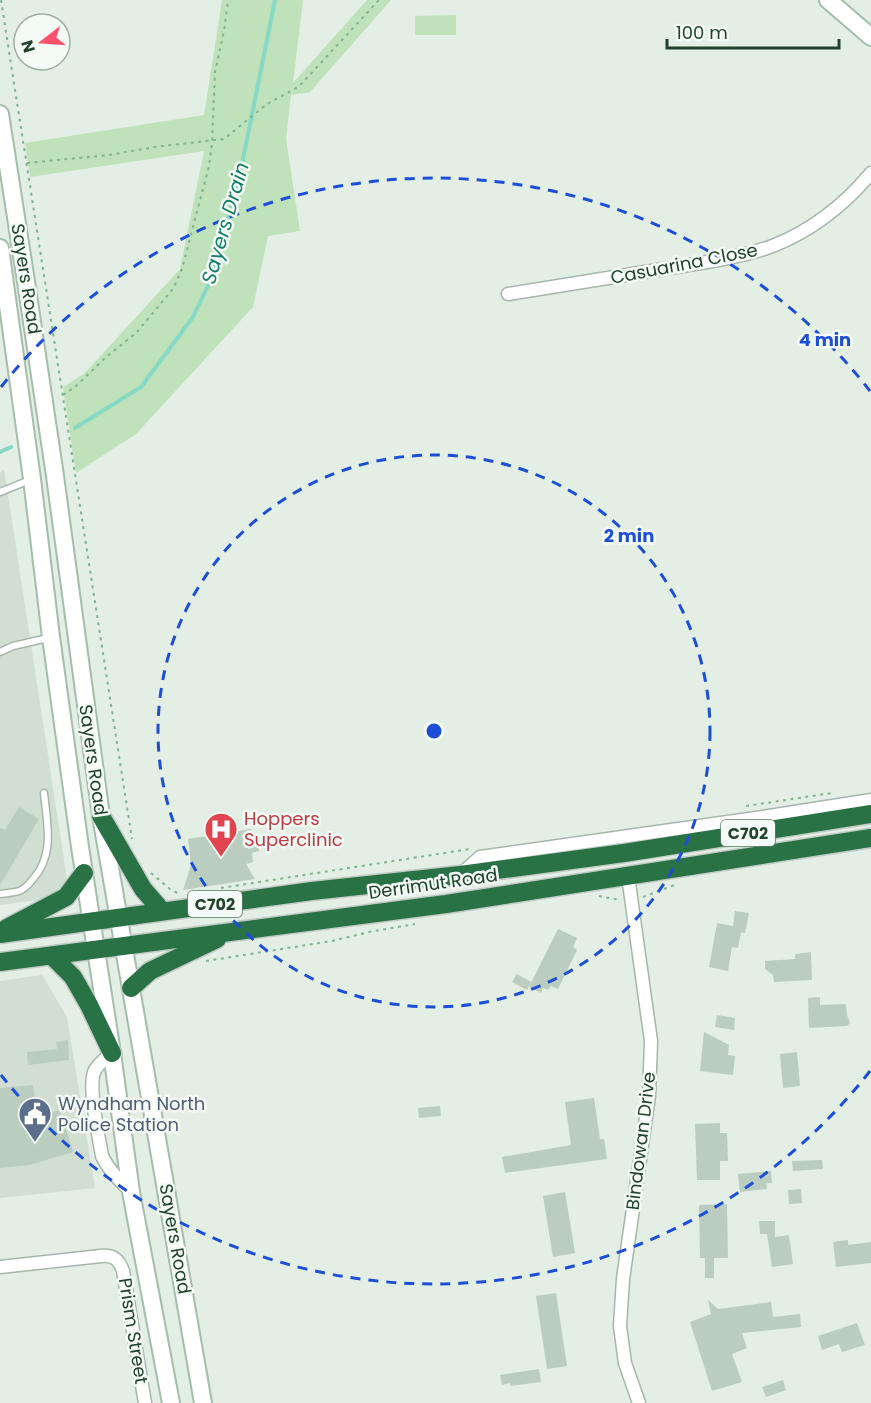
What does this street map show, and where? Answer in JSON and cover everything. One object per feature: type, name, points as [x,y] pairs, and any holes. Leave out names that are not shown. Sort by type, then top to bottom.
[{"type":"highway","name":"Derrimut Road","points":[[0,933],[312,891],[460,875],[871,814]]},
{"type":"highway","points":[[101,816],[143,890],[162,911]]},
{"type":"highway","points":[[759,831],[763,842],[788,851]]},
{"type":"highway","name":"Derrimut Road","points":[[0,962],[446,904],[871,838]]},
{"type":"highway","points":[[624,852],[628,876]]},
{"type":"highway","points":[[0,933],[66,897],[84,873]]},
{"type":"highway","points":[[131,988],[150,971],[232,932]]},
{"type":"highway","points":[[52,956],[73,977],[112,1053]]},
{"type":"main road","points":[[828,0],[871,37]]},
{"type":"main road","name":"Sayers Road","points":[[0,114],[27,288],[101,816],[203,1403]]},
{"type":"main road","name":"Sayers Road","points":[[0,248],[4,301],[32,479],[51,637],[131,1191],[171,1403]]},
{"type":"main road","points":[[51,637],[76,632]]},
{"type":"street","name":"Casuarina Close","points":[[508,294],[712,261],[744,255],[775,245],[804,231],[832,212],[871,173]]},
{"type":"street","points":[[2,283],[27,288]]},
{"type":"street","points":[[4,301],[27,288]]},
{"type":"street","points":[[460,875],[480,857],[871,800]]},
{"type":"street","points":[[759,831],[770,816]]},
{"type":"street","name":"Bindowan Drive","points":[[628,876],[651,1041],[649,1096],[623,1279],[620,1326],[625,1364],[639,1403]]},
{"type":"street","points":[[112,1053],[93,1072],[92,1088],[102,1156],[112,1173],[131,1191]]},
{"type":"street","name":"Prism Street","points":[[0,1267],[107,1256],[118,1260],[123,1271],[145,1403]]},
{"type":"lane","points":[[0,492],[32,479]]},
{"type":"lane","points":[[0,652],[13,646],[51,637]]},
{"type":"lane","points":[[0,894],[18,892],[27,886],[44,864],[49,834],[44,794]]},
{"type":"path","points":[[1,0],[124,794],[131,837],[136,846]]},
{"type":"path","points":[[63,395],[136,333],[173,289],[182,269],[209,166],[215,72],[228,0]]},
{"type":"path","points":[[27,163],[109,155],[224,139],[267,104],[298,87],[379,0]]},
{"type":"path","points":[[150,872],[162,882]]},
{"type":"path","points":[[592,896],[632,900],[681,883]]},
{"type":"path","points":[[202,962],[332,941],[424,923]]},
{"type":"shaded area","points":[[4,469],[67,879],[52,898],[0,905],[0,473]]},
{"type":"shaded area","points":[[42,975],[67,1017],[95,1188],[0,1198],[0,981]]},
{"type":"green space","points":[[222,0],[303,0],[293,83],[367,0],[391,0],[310,92],[291,95],[286,139],[300,231],[268,236],[253,307],[136,434],[76,473],[63,387],[85,373],[180,269],[204,151],[30,177],[25,143],[204,115]]},
{"type":"green space","points":[[456,15],[456,35],[415,35],[415,16]]},
{"type":"building","points":[[19,807],[39,819],[0,885],[0,828],[5,830]]},
{"type":"building","name":"Hoppers Superclinic","points":[[251,829],[253,835],[256,834],[259,851],[252,853],[253,862],[246,864],[255,879],[183,890],[191,865],[188,839]]},
{"type":"building","points":[[735,911],[749,913],[745,933],[741,932],[738,948],[732,947],[728,971],[709,967],[717,923],[733,926]]},
{"type":"building","points":[[558,929],[577,938],[573,947],[577,950],[558,989],[551,986],[548,990],[543,988],[541,993],[529,987]]},
{"type":"building","points":[[811,952],[812,980],[774,982],[773,975],[765,969],[765,961],[795,959],[795,954]]},
{"type":"building","points":[[517,974],[531,982],[527,990],[512,982]]},
{"type":"building","points":[[820,997],[820,1005],[846,1004],[850,1023],[847,1026],[809,1028],[808,998]]},
{"type":"building","points":[[717,1015],[735,1018],[734,1030],[715,1027]]},
{"type":"building","points":[[704,1032],[729,1045],[728,1055],[735,1056],[733,1075],[700,1071]]},
{"type":"building","points":[[68,1040],[69,1060],[28,1065],[27,1052],[57,1049],[56,1042]]},
{"type":"building","points":[[797,1052],[800,1086],[783,1088],[780,1054]]},
{"type":"building","name":"Wyndham North Police Station","points":[[33,1085],[36,1116],[60,1110],[73,1152],[30,1165],[0,1168],[0,1088]]},
{"type":"building","points":[[594,1098],[600,1139],[604,1139],[607,1159],[505,1173],[502,1157],[571,1145],[565,1102]]},
{"type":"building","points":[[440,1106],[441,1116],[419,1118],[418,1108]]},
{"type":"building","points":[[720,1123],[720,1133],[727,1133],[728,1161],[720,1161],[720,1180],[697,1180],[695,1124]]},
{"type":"building","points":[[822,1160],[823,1169],[793,1171],[792,1161]]},
{"type":"building","points":[[771,1171],[772,1183],[766,1183],[767,1189],[740,1192],[738,1174]]},
{"type":"building","points":[[801,1189],[802,1203],[789,1204],[788,1190]]},
{"type":"building","points":[[565,1192],[575,1253],[553,1257],[543,1196]]},
{"type":"building","points":[[727,1204],[728,1258],[714,1258],[714,1278],[705,1278],[705,1258],[700,1258],[699,1205]]},
{"type":"building","points":[[759,1221],[775,1221],[775,1237],[789,1235],[793,1264],[772,1267],[767,1234],[760,1234]]},
{"type":"building","points":[[848,1240],[848,1245],[871,1242],[871,1263],[836,1267],[833,1242]]},
{"type":"building","points":[[556,1293],[567,1366],[547,1369],[536,1296]]},
{"type":"building","points":[[708,1300],[718,1309],[771,1302],[773,1317],[800,1314],[801,1327],[742,1333],[747,1348],[732,1354],[742,1382],[712,1391],[690,1322],[711,1314]]},
{"type":"building","points":[[857,1323],[865,1345],[842,1352],[839,1344],[822,1350],[818,1336]]},
{"type":"building","points":[[539,1369],[541,1382],[502,1385],[500,1375]]},
{"type":"building","points":[[783,1380],[786,1390],[766,1397],[762,1387]]},
{"type":"waterway","name":"Sayers Drain","points":[[75,428],[141,387],[193,317],[213,275],[242,164],[275,0]]},
{"type":"waterway","name":"Sayers Drain","points":[[0,452],[11,447]]},
{"type":"place","name":"Hoppers Superclinic","points":[[221,858]]},
{"type":"place","name":"Wyndham North Police Station","points":[[35,1143]]}]
